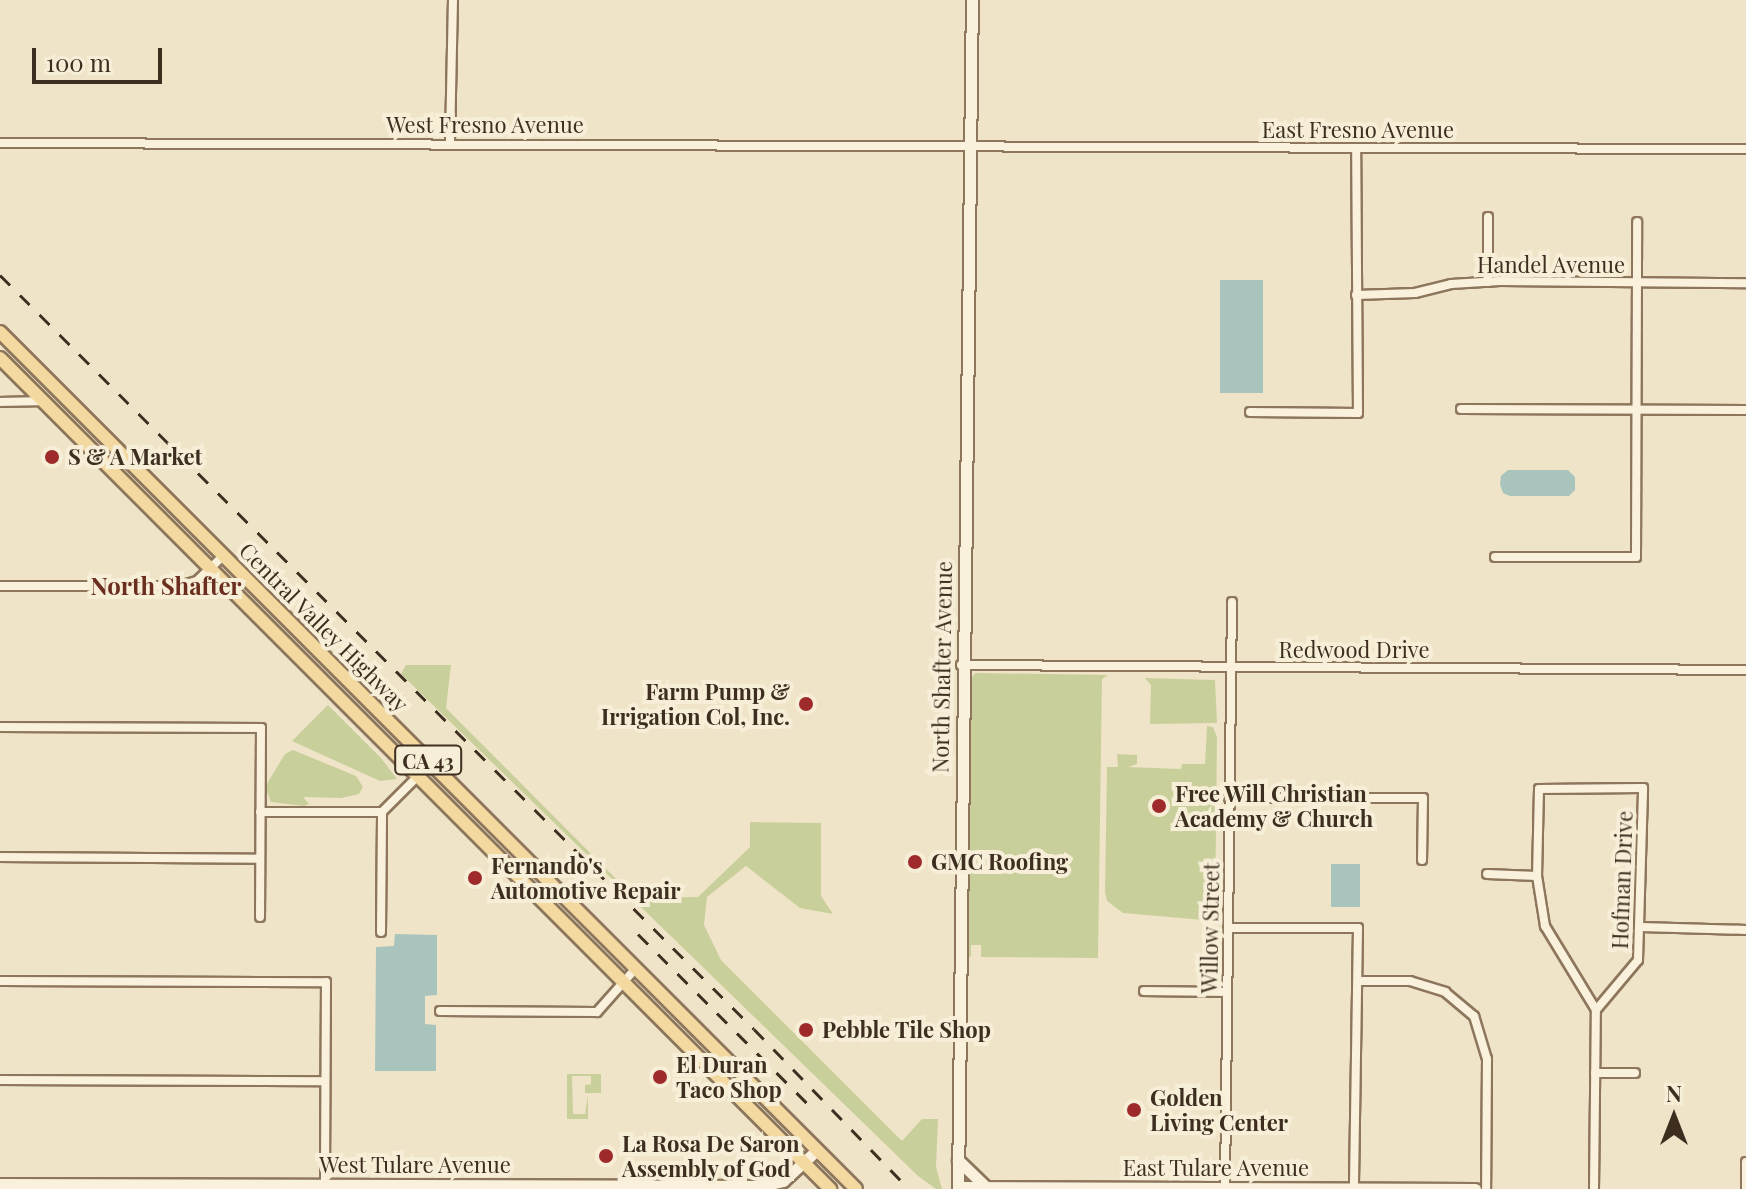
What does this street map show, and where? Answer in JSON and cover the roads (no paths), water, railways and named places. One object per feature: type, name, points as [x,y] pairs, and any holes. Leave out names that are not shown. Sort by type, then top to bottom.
[{"type":"main road","name":"Central Valley Highway","points":[[0,332],[856,1189]]},
{"type":"main road","name":"Central Valley Highway","points":[[0,358],[830,1189]]},
{"type":"street","points":[[450,142],[453,0]]},
{"type":"street","name":"North Shafter Avenue","points":[[958,1188],[961,665],[972,0]]},
{"type":"street","name":"West Fresno Avenue","points":[[0,143],[969,146]]},
{"type":"street","name":"East Fresno Avenue","points":[[969,146],[1746,149]]},
{"type":"street","points":[[1250,412],[1358,413],[1356,148]]},
{"type":"street","points":[[1488,217],[1488,282]]},
{"type":"street","points":[[1495,557],[1636,557],[1637,222]]},
{"type":"street","name":"Handel Avenue","points":[[1356,295],[1415,293],[1451,284],[1488,282],[1746,283]]},
{"type":"street","points":[[0,402],[43,401]]},
{"type":"street","points":[[1461,409],[1746,410]]},
{"type":"street","points":[[0,586],[179,586],[197,581],[212,570],[224,555]]},
{"type":"street","name":"Willow Street","points":[[1225,1188],[1232,602]]},
{"type":"street","name":"Redwood Drive","points":[[961,665],[1746,670]]},
{"type":"street","points":[[0,727],[261,728],[260,917]]},
{"type":"street","points":[[381,932],[382,812],[431,763]]},
{"type":"street","name":"Hofman Drive","points":[[1643,788],[1638,960],[1596,1010],[1545,926],[1537,876],[1539,789],[1643,788]]},
{"type":"street","points":[[1229,798],[1423,798],[1422,860]]},
{"type":"street","points":[[260,812],[382,812]]},
{"type":"street","points":[[0,857],[260,859]]},
{"type":"street","points":[[1487,874],[1537,876]]},
{"type":"street","points":[[1641,927],[1746,930]]},
{"type":"street","points":[[1228,928],[1358,928],[1354,1187]]},
{"type":"street","points":[[440,1011],[597,1012],[636,968]]},
{"type":"street","points":[[0,981],[326,982],[325,1187]]},
{"type":"street","points":[[1358,981],[1410,981],[1445,992],[1474,1016],[1487,1059],[1486,1189]]},
{"type":"street","points":[[1144,991],[1227,992]]},
{"type":"street","points":[[1594,1189],[1596,1010]]},
{"type":"street","points":[[1595,1073],[1635,1073]]},
{"type":"street","points":[[0,1080],[325,1081]]},
{"type":"street","name":"West Tulare Avenue","points":[[0,1184],[172,1187],[771,1186],[817,1150]]},
{"type":"street","points":[[958,1160],[986,1187]]},
{"type":"street","points":[[1746,1162],[1746,1189]]},
{"type":"street","name":"East Tulare Avenue","points":[[958,1188],[1475,1189]]},
{"type":"water","points":[[1220,280],[1263,280],[1263,393],[1220,393]]},
{"type":"water","points":[[1508,470],[1568,470],[1575,477],[1575,490],[1569,496],[1510,496],[1503,493],[1500,484],[1501,476]]},
{"type":"water","points":[[1331,864],[1360,864],[1360,907],[1331,907]]},
{"type":"water","points":[[395,934],[437,935],[437,995],[425,996],[425,1024],[436,1025],[436,1071],[375,1071],[376,947],[394,946]]},
{"type":"railway","points":[[0,275],[754,1029],[909,1189]]},
{"type":"railway","points":[[638,934],[814,1110]]},
{"type":"place","name":"S & A Market","points":[[52,457]]},
{"type":"place","name":"Farm Pump & Irrigation Col, Inc.","points":[[806,704]]},
{"type":"place","name":"Free Will Christian Academy & Church","points":[[1159,806]]},
{"type":"place","name":"GMC Roofing","points":[[915,862]]},
{"type":"place","name":"Fernando's Automotive Repair","points":[[475,878]]},
{"type":"place","name":"Pebble Tile Shop","points":[[806,1030]]},
{"type":"place","name":"El Duran Taco Shop","points":[[660,1077]]},
{"type":"place","name":"Golden Living Center","points":[[1134,1110]]},
{"type":"place","name":"La Rosa De Saron Assembly of God","points":[[606,1156]]},
{"type":"district","name":"North Shafter","points":[[166,586]]}]
